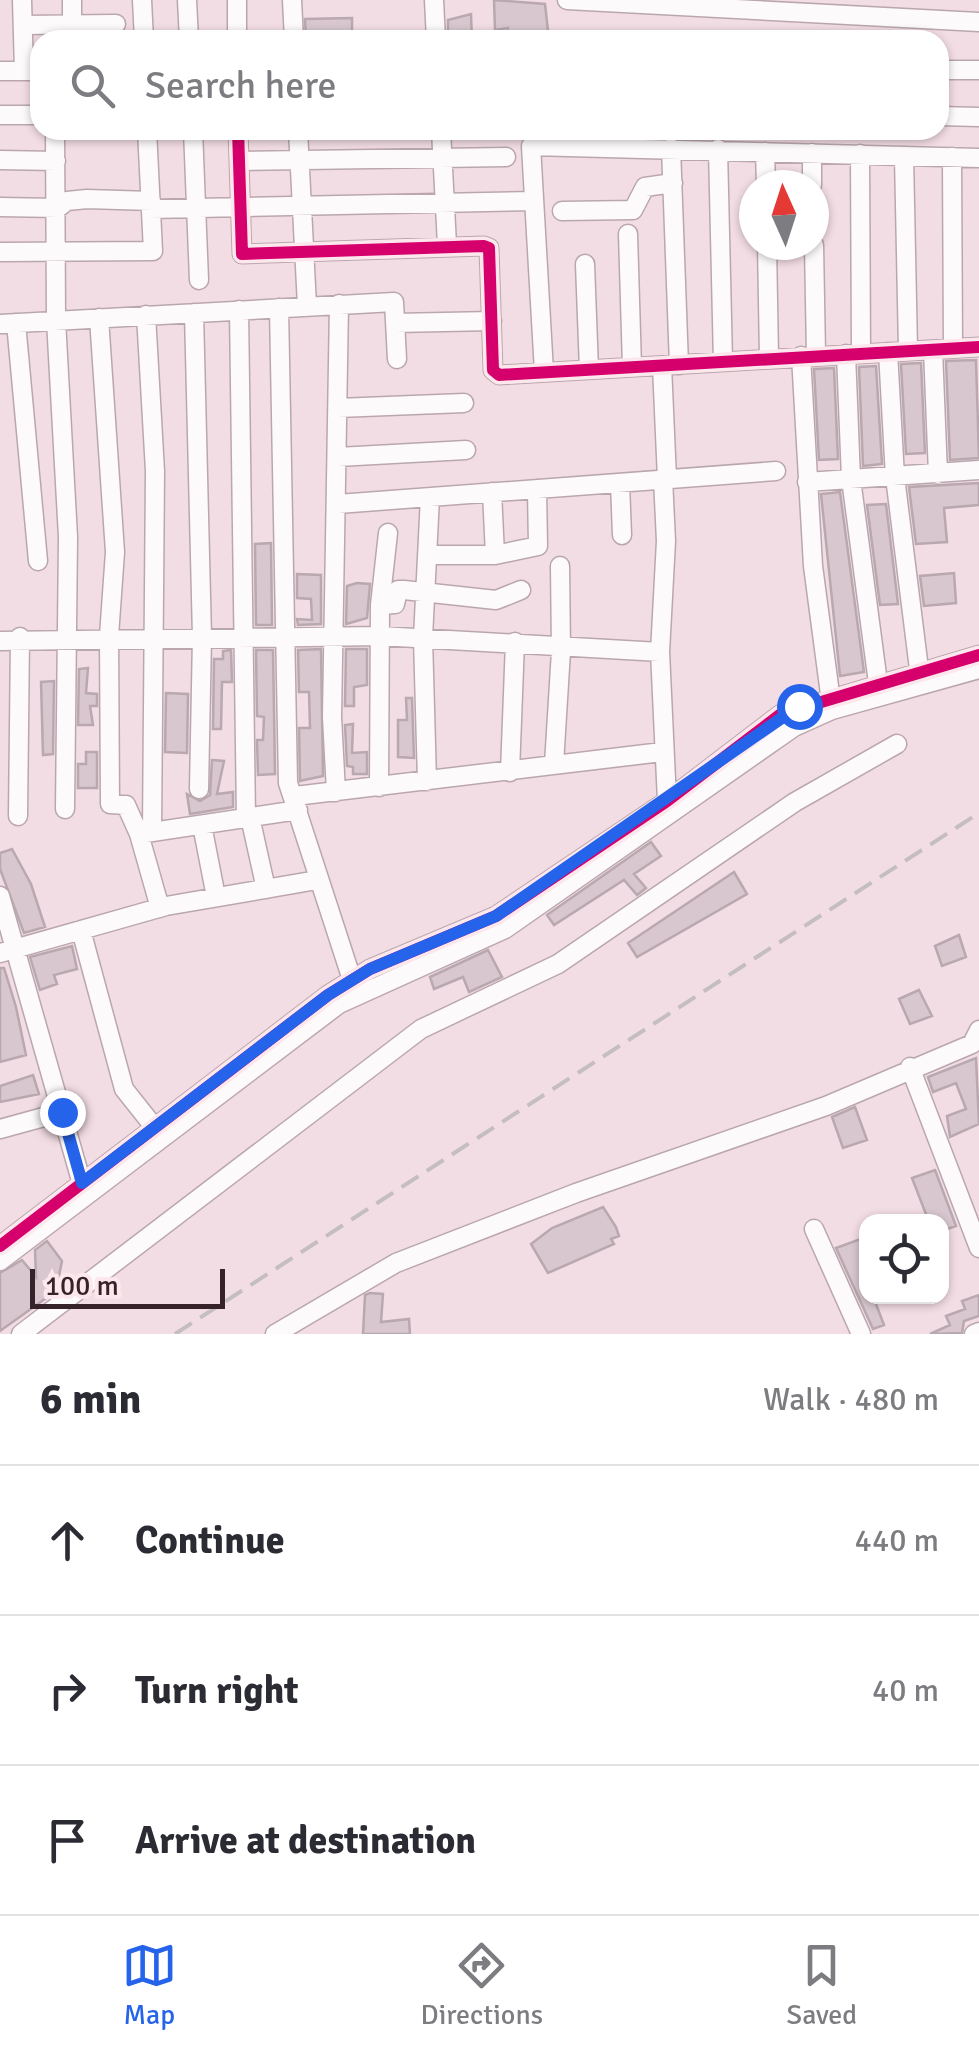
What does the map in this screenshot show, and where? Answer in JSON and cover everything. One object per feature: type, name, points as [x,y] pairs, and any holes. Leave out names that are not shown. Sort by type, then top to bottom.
[{"type":"street","points":[[22,0],[30,61]]},
{"type":"street","points":[[72,0],[72,24]]},
{"type":"street","points":[[142,0],[144,30]]},
{"type":"street","points":[[187,0],[188,30]]},
{"type":"street","points":[[237,0],[237,30]]},
{"type":"street","points":[[292,0],[294,30]]},
{"type":"street","points":[[434,0],[436,30]]},
{"type":"street","points":[[567,0],[979,22]]},
{"type":"street","points":[[23,25],[116,24]]},
{"type":"street","points":[[0,70],[30,71]]},
{"type":"street","points":[[949,70],[979,70]]},
{"type":"street","points":[[0,115],[30,116]]},
{"type":"street","points":[[949,116],[979,116]]},
{"type":"street","points":[[55,140],[56,320],[68,536],[65,809]]},
{"type":"street","points":[[0,252],[153,251],[148,140]]},
{"type":"street","points":[[193,140],[199,280]]},
{"type":"street","points":[[238,140],[242,254],[447,245],[489,248],[495,373],[979,347]]},
{"type":"street","points":[[299,140],[308,306]]},
{"type":"street","points":[[441,140],[447,245]]},
{"type":"street","points":[[544,372],[531,146],[979,158]]},
{"type":"street","points":[[667,801],[660,652],[671,366],[671,148]]},
{"type":"street","points":[[718,149],[723,362]]},
{"type":"street","points":[[765,152],[766,170]]},
{"type":"street","points":[[812,153],[812,170]]},
{"type":"street","points":[[860,154],[851,479],[878,683]]},
{"type":"street","points":[[904,156],[908,350]]},
{"type":"street","points":[[239,161],[506,157]]},
{"type":"street","points":[[952,157],[953,348]]},
{"type":"street","points":[[0,160],[56,161]]},
{"type":"street","points":[[562,211],[634,210],[645,187],[673,183]]},
{"type":"street","points":[[0,206],[58,208],[67,201],[87,199],[196,208],[533,201]]},
{"type":"street","points":[[628,234],[632,367]]},
{"type":"street","points":[[767,260],[769,358]]},
{"type":"street","points":[[813,260],[807,482],[831,703]]},
{"type":"street","points":[[584,264],[589,370]]},
{"type":"street","points":[[38,562],[8,323],[394,302],[397,360]]},
{"type":"street","points":[[336,792],[333,637],[338,504],[338,304]]},
{"type":"street","points":[[279,308],[288,783],[297,803],[316,880],[354,988]]},
{"type":"street","points":[[239,310],[248,817],[266,889]]},
{"type":"street","points":[[194,312],[202,637],[199,788]]},
{"type":"street","points":[[146,315],[155,471],[156,636],[146,833],[160,908]]},
{"type":"street","points":[[99,318],[114,552],[109,636],[110,804],[126,805],[146,833]]},
{"type":"street","points":[[396,322],[492,321]]},
{"type":"street","points":[[933,350],[938,474]]},
{"type":"street","points":[[888,352],[894,478],[920,679]]},
{"type":"street","points":[[338,408],[464,403]]},
{"type":"street","points":[[338,458],[466,450]]},
{"type":"street","points":[[807,482],[979,470]]},
{"type":"street","points":[[338,504],[776,471]]},
{"type":"street","points":[[620,483],[622,535]]},
{"type":"street","points":[[429,554],[495,556],[538,546],[537,488]]},
{"type":"street","points":[[492,492],[495,556]]},
{"type":"street","points":[[427,781],[424,590],[430,497]]},
{"type":"street","points":[[379,787],[380,605],[388,532]]},
{"type":"street","points":[[554,764],[560,566]]},
{"type":"street","points":[[380,605],[395,604],[398,590],[496,600],[520,590]]},
{"type":"street","points":[[0,640],[380,636],[660,652]]},
{"type":"street","points":[[18,816],[20,637]]},
{"type":"street","points":[[510,772],[515,642]]},
{"type":"street","points":[[0,1262],[155,1128],[354,988],[496,916],[667,801],[782,714],[920,679],[979,654]]},
{"type":"street","points":[[0,1246],[339,1004],[354,988],[505,930],[831,703],[878,683],[979,669]]},
{"type":"street","points":[[22,1334],[420,1029],[558,964],[795,802],[897,744]]},
{"type":"street","points":[[146,833],[248,817],[336,792],[662,752]]},
{"type":"street","points":[[202,824],[216,898]]},
{"type":"street","points":[[8,951],[160,908],[316,880]]},
{"type":"street","points":[[0,896],[8,951],[84,1189]]},
{"type":"street","points":[[81,930],[124,1089],[155,1128]]},
{"type":"street","points":[[274,1334],[396,1264],[576,1193],[826,1106],[910,1067],[972,1044],[979,1030]]},
{"type":"street","points":[[910,1067],[979,1248]]},
{"type":"street","points":[[0,1129],[62,1112]]},
{"type":"street","points":[[814,1229],[860,1334]]},
{"type":"building","points":[[494,0],[545,4],[548,30],[495,30]]},
{"type":"building","points":[[471,14],[472,30],[448,30],[448,20]]},
{"type":"building","points":[[352,18],[352,30],[306,30],[305,19]]},
{"type":"building","points":[[976,360],[979,458],[950,460],[946,361]]},
{"type":"building","points":[[921,363],[925,453],[906,454],[901,364]]},
{"type":"building","points":[[876,366],[882,464],[863,466],[859,367]]},
{"type":"building","points":[[834,368],[838,459],[819,460],[814,369]]},
{"type":"building","points":[[979,483],[979,505],[944,508],[947,542],[916,544],[909,487]]},
{"type":"building","points":[[840,492],[864,672],[840,676],[821,494]]},
{"type":"building","points":[[886,504],[898,604],[880,605],[867,505]]},
{"type":"building","points":[[271,543],[272,625],[256,625],[255,544]]},
{"type":"building","points":[[954,573],[956,603],[924,606],[920,576]]},
{"type":"building","points":[[297,574],[321,575],[321,624],[298,625],[297,619],[312,620],[311,599],[297,598]]},
{"type":"building","points":[[370,584],[367,618],[346,624],[347,586]]},
{"type":"building","points":[[321,649],[323,776],[300,781],[299,728],[310,728],[309,692],[299,692],[298,650]]},
{"type":"building","points":[[346,649],[367,649],[367,685],[354,687],[354,706],[345,706]]},
{"type":"building","points":[[231,650],[232,682],[222,682],[221,729],[213,729],[214,659],[223,659],[223,651]]},
{"type":"building","points":[[256,650],[273,650],[275,774],[258,775],[257,740],[263,740],[264,717],[257,716]]},
{"type":"building","points":[[88,668],[86,693],[97,694],[97,706],[90,706],[93,725],[78,725],[79,669]]},
{"type":"building","points":[[54,681],[53,754],[43,755],[41,682]]},
{"type":"building","points":[[166,693],[188,694],[187,753],[165,752]]},
{"type":"building","points":[[406,698],[412,698],[414,758],[398,757],[398,720],[407,720]]},
{"type":"building","points":[[353,724],[352,753],[367,752],[367,774],[353,774],[353,767],[347,766],[345,725]]},
{"type":"building","points":[[86,752],[97,752],[97,788],[78,788],[78,764],[86,764]]},
{"type":"building","points":[[212,760],[224,761],[217,794],[233,792],[233,807],[190,814],[187,794],[200,801],[210,795]]},
{"type":"building","points":[[651,842],[661,856],[634,874],[646,888],[637,895],[624,880],[554,925],[547,915]]},
{"type":"building","points":[[12,849],[31,884],[45,927],[24,933],[0,869],[0,853]]},
{"type":"building","points":[[734,872],[747,894],[637,957],[628,943]]},
{"type":"building","points":[[959,935],[966,957],[942,966],[935,946]]},
{"type":"building","points":[[72,946],[77,969],[54,975],[57,984],[40,990],[30,957]]},
{"type":"building","points":[[488,950],[502,977],[469,992],[463,977],[434,989],[430,977]]},
{"type":"building","points":[[0,968],[4,968],[16,1007],[26,1055],[0,1062]]},
{"type":"building","points":[[919,990],[932,1016],[910,1024],[899,999]]},
{"type":"building","points":[[976,1058],[979,1124],[950,1137],[947,1116],[966,1109],[956,1083],[933,1092],[928,1077]]},
{"type":"building","points":[[33,1075],[39,1094],[0,1102],[0,1086]]},
{"type":"building","points":[[855,1107],[867,1140],[843,1148],[832,1117]]},
{"type":"building","points":[[935,1170],[956,1226],[949,1228],[949,1214],[926,1214],[912,1178]]},
{"type":"building","points":[[603,1207],[619,1236],[611,1239],[614,1244],[548,1273],[531,1244],[552,1228]]},
{"type":"building","points":[[859,1240],[859,1298],[836,1248]]},
{"type":"building","points":[[47,1241],[62,1261],[56,1291],[0,1331],[0,1273],[22,1260],[36,1277],[35,1250]]},
{"type":"building","points":[[383,1294],[381,1322],[409,1319],[410,1334],[363,1334],[365,1295]]},
{"type":"building","points":[[979,1295],[979,1316],[964,1321],[962,1333],[930,1334],[950,1325],[946,1316],[965,1309],[962,1301]]},
{"type":"building","points":[[862,1304],[876,1304],[884,1325],[873,1329]]},
{"type":"railway","points":[[175,1334],[979,813]]},
{"type":"cycle path","points":[[238,140],[242,254],[489,248],[493,370],[499,375],[979,347]]},
{"type":"cycle path","points":[[0,1246],[328,995],[370,969],[496,916],[667,801],[781,714],[979,655]]},
{"type":"route","points":[[62,1112],[82,1183],[328,995],[370,969],[496,916],[667,801],[782,714],[799,706]]}]
